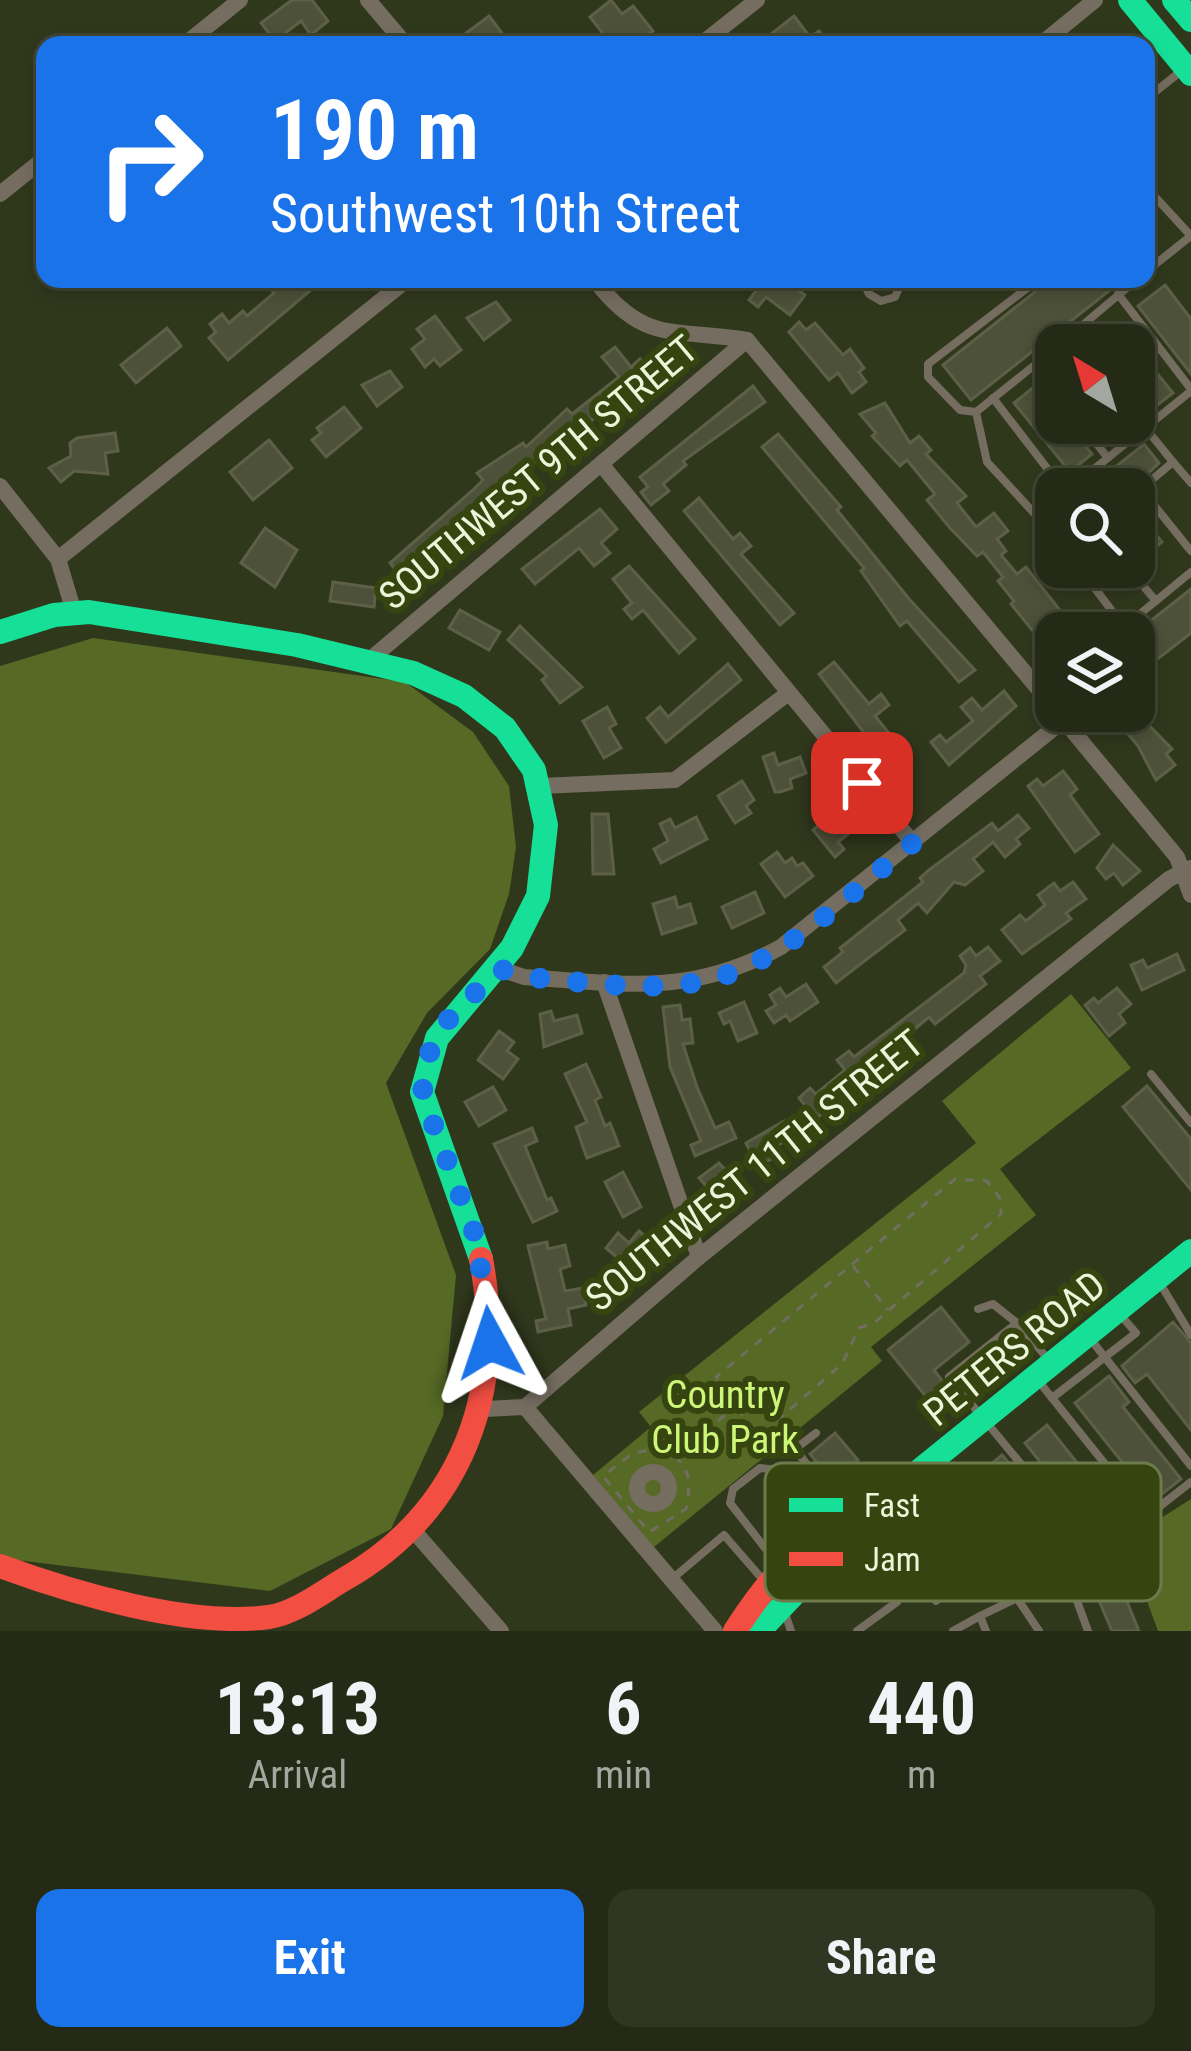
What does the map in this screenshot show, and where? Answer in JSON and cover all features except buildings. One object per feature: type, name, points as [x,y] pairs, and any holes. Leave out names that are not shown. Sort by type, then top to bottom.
[{"type":"street","points":[[195,36],[240,0]]},
{"type":"street","points":[[368,0],[398,36]]},
{"type":"street","points":[[711,36],[757,0]]},
{"type":"street","points":[[1051,36],[1095,0]]},
{"type":"street","points":[[1130,0],[1188,70]]},
{"type":"street","points":[[1174,0],[1191,20]]},
{"type":"street","points":[[0,194],[36,165]]},
{"type":"street","points":[[58,559],[397,288]]},
{"type":"street","points":[[601,288],[618,310],[645,328],[747,340],[1035,685]]},
{"type":"street","name":"SOUTHWEST 9TH STREET","points":[[373,657],[747,340]]},
{"type":"street","points":[[601,464],[913,843]]},
{"type":"street","points":[[0,486],[58,559],[74,611]]},
{"type":"street","points":[[0,632],[74,611],[373,657],[436,678],[480,702],[512,736],[541,785],[544,847],[538,898],[500,969],[450,1017],[430,1051],[422,1094],[477,1240],[490,1343],[485,1409],[473,1443],[413,1530],[279,1624],[134,1608],[0,1567]]},
{"type":"street","points":[[541,785],[675,780],[787,694]]},
{"type":"street","points":[[500,969],[524,977],[698,983],[743,968],[781,947],[913,843],[1039,732]]},
{"type":"street","points":[[1074,732],[1189,870],[1191,895]]},
{"type":"street","name":"SOUTHWEST 11TH STREET","points":[[525,1407],[699,1257],[1169,879],[1189,870]]},
{"type":"street","points":[[604,982],[699,1257]]},
{"type":"street","name":"PETERS ROAD","points":[[929,1463],[1191,1252]]},
{"type":"street","points":[[485,1409],[525,1407],[630,1508],[671,1580],[716,1631]]},
{"type":"street","points":[[413,1530],[500,1631]]},
{"type":"street","name":"PETERS ROAD","points":[[735,1631],[766,1601]]},
{"type":"street","name":"PETERS ROAD","points":[[759,1631],[771,1601]]},
{"type":"lane","points":[[1155,93],[1188,70]]},
{"type":"lane","points":[[1155,198],[1191,236],[1155,264]]},
{"type":"lane","points":[[866,288],[881,301],[895,297],[899,288]]},
{"type":"lane","points":[[1027,288],[928,364],[928,377],[942,397],[960,410],[976,412],[1035,364]]},
{"type":"lane","points":[[1083,324],[1126,288]]},
{"type":"lane","points":[[1118,293],[1191,390],[1155,421]]},
{"type":"lane","points":[[993,398],[1049,468]]},
{"type":"lane","points":[[976,412],[987,462],[1035,511]]},
{"type":"lane","points":[[1155,441],[1191,483]]},
{"type":"lane","points":[[1097,444],[1108,458]]},
{"type":"lane","points":[[1094,468],[1126,444]]},
{"type":"lane","points":[[1173,462],[1141,489],[1191,551]]},
{"type":"lane","points":[[1094,588],[1124,627],[1191,572]]},
{"type":"lane","points":[[1144,588],[1156,602]]},
{"type":"lane","points":[[1151,1074],[1191,1123]]},
{"type":"lane","points":[[1157,1279],[1191,1335]]},
{"type":"lane","points":[[978,1309],[993,1304],[1017,1323],[1044,1370],[1052,1398],[1104,1463]]},
{"type":"lane","points":[[1052,1398],[1136,1333],[1117,1311]]},
{"type":"lane","points":[[1017,1323],[949,1377],[1020,1463]]},
{"type":"lane","points":[[1088,1335],[1191,1466]]},
{"type":"lane","points":[[806,1463],[795,1449],[816,1433]]},
{"type":"lane","points":[[765,1469],[733,1490],[730,1503],[765,1547]]},
{"type":"lane","points":[[1161,1505],[1191,1482]]},
{"type":"lane","points":[[671,1580],[724,1535],[765,1583]]},
{"type":"lane","points":[[778,1601],[791,1631]]},
{"type":"lane","points":[[856,1631],[896,1601]]},
{"type":"lane","points":[[953,1631],[1011,1601]]},
{"type":"lane","points":[[1019,1601],[1039,1631]]},
{"type":"lane","points":[[1077,1601],[1088,1631]]},
{"type":"lane","points":[[980,1616],[986,1631]]},
{"type":"path","points":[[955,1179],[987,1181],[1000,1198],[1001,1214],[889,1311],[859,1328],[842,1364],[764,1432],[756,1430],[716,1377],[851,1265],[955,1179]]},
{"type":"path","points":[[851,1265],[889,1311]]},
{"type":"path","points":[[676,1454],[735,1406]]},
{"type":"path","points":[[658,1449],[676,1454],[688,1470],[686,1509],[649,1532],[630,1508],[603,1476],[633,1454],[658,1449]]},
{"type":"green space","points":[[93,638],[405,682],[473,732],[509,786],[516,847],[509,894],[490,949],[427,1013],[386,1083],[456,1275],[443,1416],[391,1529],[270,1591],[0,1558],[0,666]]},
{"type":"green space","name":"Country Club Park","points":[[1071,994],[1131,1068],[1000,1169],[1036,1215],[871,1347],[882,1361],[654,1547],[593,1475],[651,1427],[639,1412],[976,1143],[942,1101]]},
{"type":"green space","points":[[1191,1499],[1191,1631],[1158,1631],[1147,1601],[1161,1601],[1161,1518]]},
{"type":"traffic: fast","points":[[1130,0],[1191,74]]},
{"type":"traffic: fast","points":[[1174,0],[1191,20]]},
{"type":"traffic: fast","points":[[0,632],[54,615],[89,612],[297,645],[413,673],[464,696],[505,728],[534,770],[546,825],[538,896],[512,948],[437,1038],[422,1092],[481,1259]]},
{"type":"traffic: fast","points":[[929,1463],[1191,1251]]},
{"type":"traffic: fast","points":[[759,1631],[787,1601]]},
{"type":"traffic: jam","points":[[0,1566],[133,1606],[238,1619],[288,1611],[343,1580],[419,1520],[446,1483],[466,1443],[480,1400],[487,1355],[481,1259]]},
{"type":"traffic: jam","points":[[735,1631],[765,1589]]},
{"type":"route","points":[[490,1343],[477,1240],[422,1094],[430,1051],[450,1017],[500,969],[524,977],[698,983],[743,968],[781,947],[913,843],[862,783]]}]
